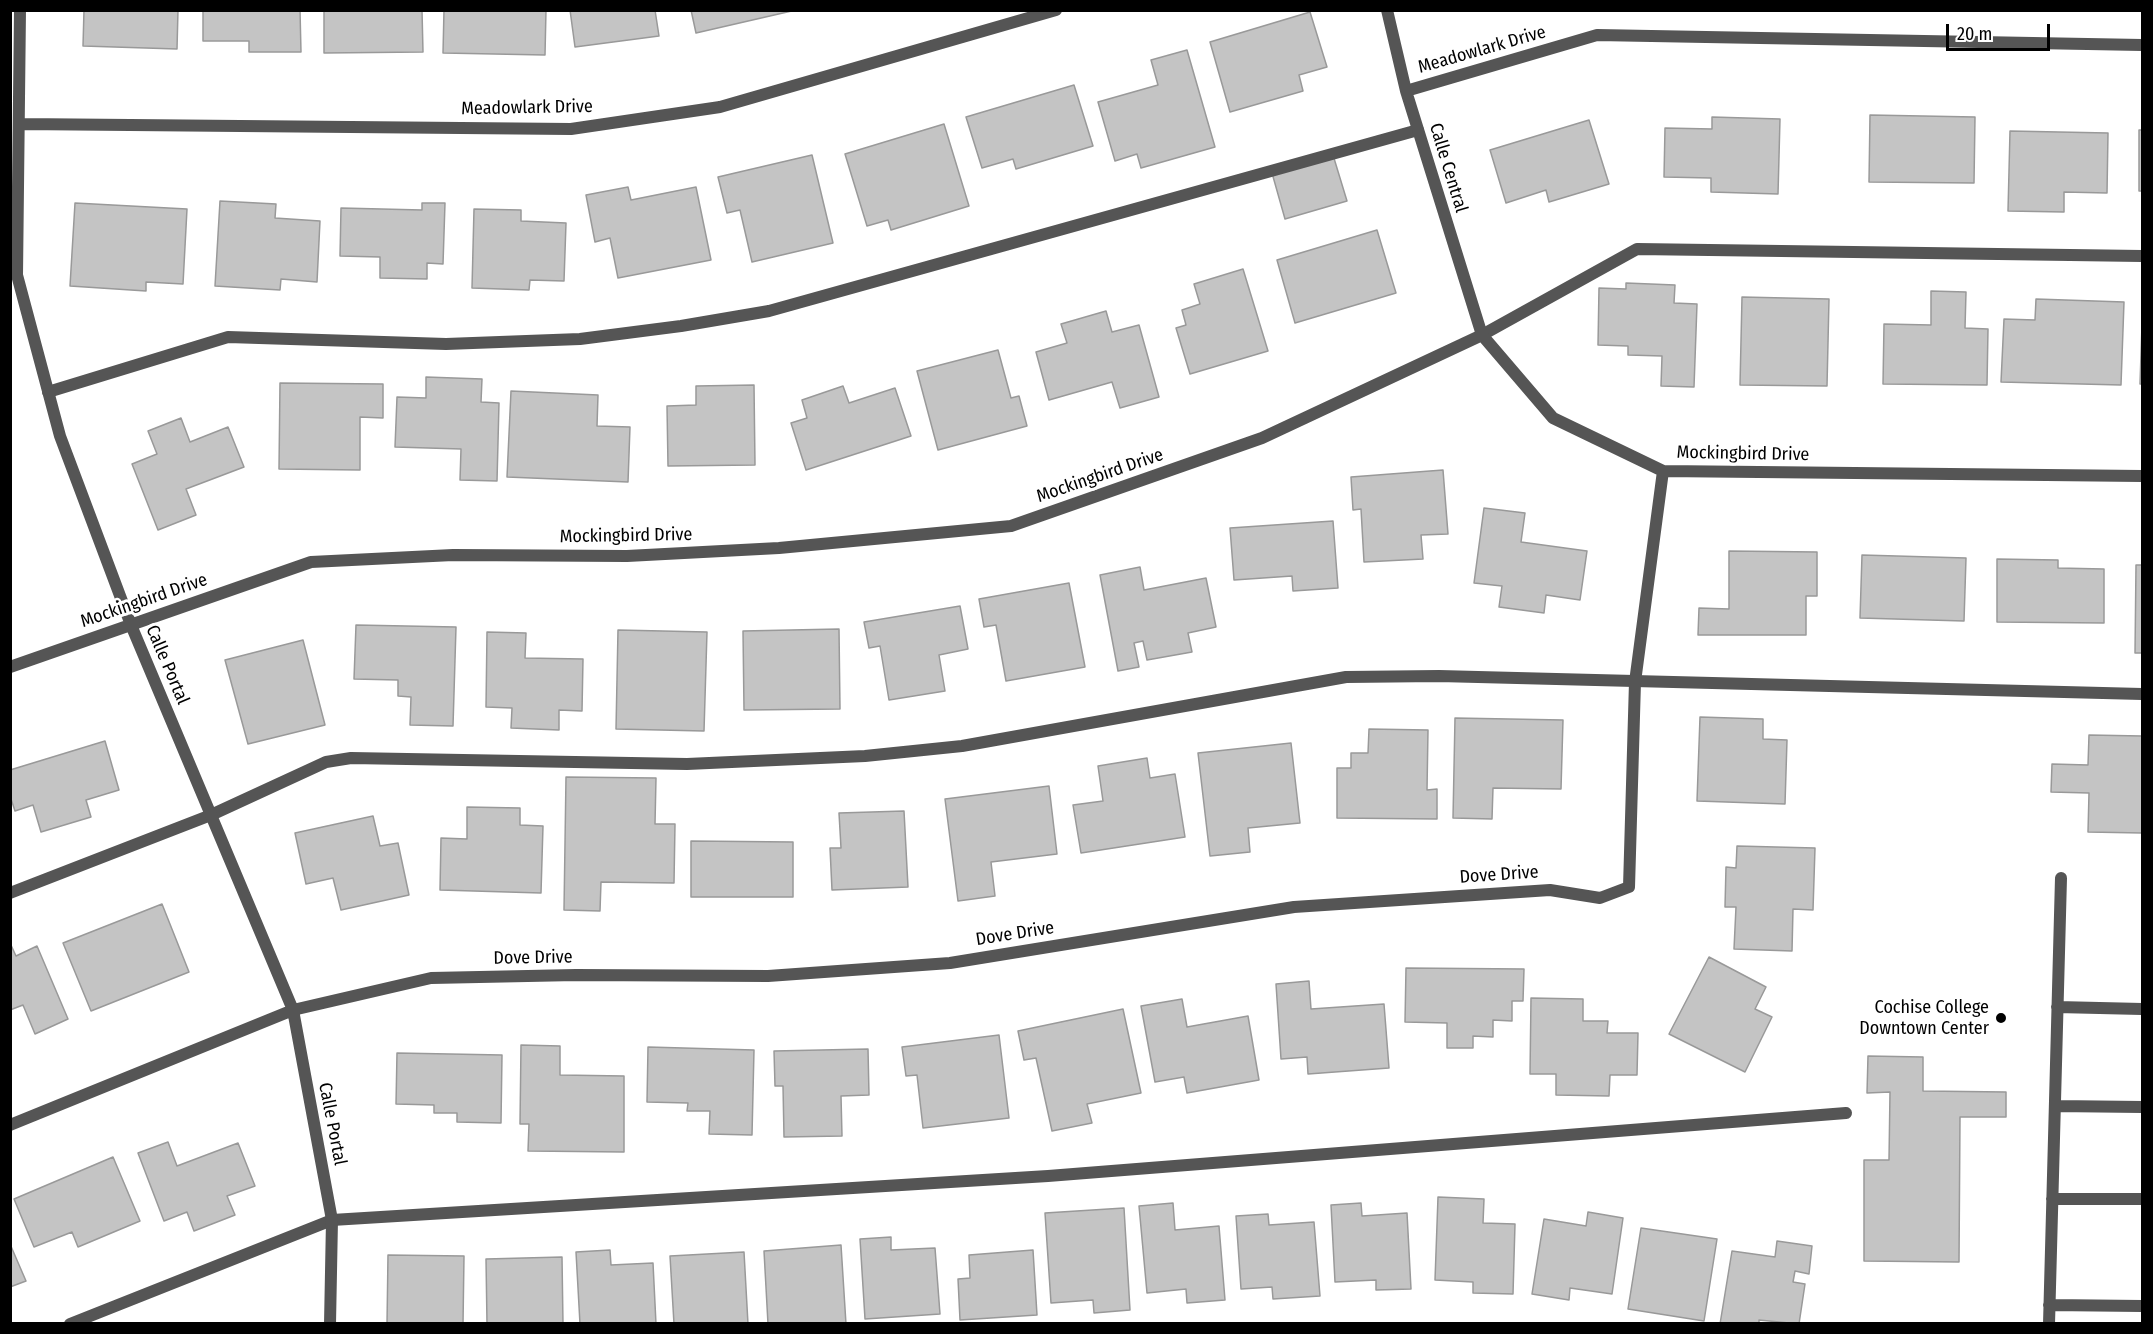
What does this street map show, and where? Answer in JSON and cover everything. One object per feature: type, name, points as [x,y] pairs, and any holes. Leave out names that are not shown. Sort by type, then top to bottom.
[{"type":"street","name":"Calle Portal","points":[[20,10],[17,275],[60,436],[131,625],[293,1010],[332,1220],[330,1323]]},
{"type":"street","name":"Meadowlark Drive","points":[[20,124],[571,129],[720,107],[1056,10]]},
{"type":"street","name":"Calle Central","points":[[1387,10],[1406,91],[1482,335]]},
{"type":"street","name":"Meadowlark Drive","points":[[1406,91],[1597,35],[2142,45]]},
{"type":"street","points":[[48,392],[228,337],[446,344],[580,339],[681,326],[769,311],[1418,130]]},
{"type":"street","points":[[1482,335],[1637,249],[2142,256]]},
{"type":"street","name":"Mockingbird Drive","points":[[10,667],[311,562],[453,555],[627,556],[778,548],[1011,526],[1262,438],[1482,335],[1553,418],[1663,471],[2142,476]]},
{"type":"street","name":"Dove Drive","points":[[10,1125],[293,1010],[431,978],[576,975],[768,976],[950,963],[1294,907],[1550,890],[1600,897],[1629,887],[1635,682],[1663,471]]},
{"type":"street","points":[[10,892],[211,815],[326,762],[351,758],[687,764],[865,756],[962,746],[1346,677],[1439,676],[2142,694]]},
{"type":"street","points":[[2049,1323],[2061,878]]},
{"type":"street","points":[[2057,1007],[2142,1008]]},
{"type":"street","points":[[2055,1106],[2142,1107]]},
{"type":"street","points":[[70,1323],[332,1220],[1048,1176],[1846,1113]]},
{"type":"street","points":[[2052,1199],[2142,1199]]},
{"type":"street","points":[[2049,1305],[2142,1306]]},
{"type":"building","points":[[84,10],[178,10],[177,49],[83,46]]},
{"type":"building","points":[[203,10],[300,10],[301,52],[249,52],[249,41],[203,41]]},
{"type":"building","points":[[324,10],[422,10],[423,52],[324,53]]},
{"type":"building","points":[[444,10],[546,10],[545,55],[443,53]]},
{"type":"building","points":[[570,10],[655,10],[659,36],[575,47]]},
{"type":"building","points":[[691,10],[796,10],[696,33]]},
{"type":"building","points":[[1310,12],[1327,67],[1299,75],[1303,91],[1230,112],[1210,42]]},
{"type":"building","points":[[1187,50],[1215,147],[1141,168],[1137,154],[1115,161],[1098,102],[1158,85],[1151,60]]},
{"type":"building","points":[[1074,85],[1093,146],[1016,169],[1013,159],[982,168],[966,117]]},
{"type":"building","points":[[1870,115],[1975,117],[1974,183],[1869,182]]},
{"type":"building","points":[[1712,117],[1780,119],[1778,194],[1711,192],[1711,178],[1664,177],[1665,128],[1712,129]]},
{"type":"building","points":[[1589,120],[1609,184],[1549,202],[1546,190],[1506,203],[1490,150]]},
{"type":"building","points":[[944,124],[969,206],[891,230],[888,220],[867,226],[845,154]]},
{"type":"building","points":[[2139,130],[2142,130],[2142,191],[2139,191]]},
{"type":"building","points":[[2010,131],[2108,133],[2107,193],[2064,192],[2064,212],[2008,211]]},
{"type":"building","points":[[812,155],[833,243],[752,262],[740,210],[727,213],[718,177]]},
{"type":"building","points":[[1333,155],[1347,201],[1285,219],[1272,173]]},
{"type":"building","points":[[628,187],[631,200],[696,187],[711,260],[618,278],[610,238],[595,242],[586,195]]},
{"type":"building","points":[[220,201],[276,204],[275,218],[320,221],[317,282],[281,279],[280,290],[215,286]]},
{"type":"building","points":[[75,203],[187,209],[183,284],[146,282],[146,291],[70,286]]},
{"type":"building","points":[[422,203],[445,203],[443,264],[427,263],[427,279],[380,278],[380,257],[340,256],[341,208],[422,210]]},
{"type":"building","points":[[474,209],[521,210],[521,221],[566,223],[564,281],[530,280],[529,290],[472,288]]},
{"type":"building","points":[[1377,230],[1396,293],[1295,323],[1277,260]]},
{"type":"building","points":[[1243,269],[1268,351],[1190,374],[1176,328],[1186,325],[1182,310],[1200,304],[1194,284]]},
{"type":"building","points":[[1626,283],[1675,285],[1674,303],[1697,304],[1694,387],[1661,386],[1662,356],[1628,355],[1628,346],[1598,345],[1599,288],[1626,289]]},
{"type":"building","points":[[1931,291],[1966,292],[1965,328],[1988,329],[1987,385],[1883,384],[1884,324],[1931,325]]},
{"type":"building","points":[[1742,297],[1829,299],[1827,386],[1740,385]]},
{"type":"building","points":[[2036,299],[2124,302],[2121,385],[2001,382],[2004,319],[2035,320]]},
{"type":"building","points":[[1106,311],[1112,332],[1139,325],[1159,397],[1120,408],[1112,382],[1049,400],[1036,352],[1067,343],[1061,324]]},
{"type":"building","points":[[2142,325],[2142,384],[2140,384]]},
{"type":"building","points":[[998,350],[1011,398],[1019,396],[1027,426],[938,450],[917,371]]},
{"type":"building","points":[[426,377],[482,379],[481,402],[499,403],[497,481],[460,480],[461,449],[395,447],[397,397],[426,398]]},
{"type":"building","points":[[280,383],[383,384],[383,418],[360,417],[360,470],[279,469]]},
{"type":"building","points":[[754,385],[755,465],[668,466],[667,406],[696,405],[696,386]]},
{"type":"building","points":[[843,386],[849,403],[895,388],[911,436],[806,470],[791,423],[807,418],[802,400]]},
{"type":"building","points":[[511,391],[598,395],[597,426],[630,427],[628,482],[507,477]]},
{"type":"building","points":[[181,418],[190,442],[228,427],[244,467],[186,489],[196,515],[158,530],[132,464],[157,454],[148,431]]},
{"type":"building","points":[[1443,470],[1448,534],[1421,535],[1423,559],[1364,562],[1361,509],[1353,510],[1351,477]]},
{"type":"building","points":[[1484,508],[1525,513],[1521,542],[1587,551],[1580,600],[1546,595],[1544,613],[1499,607],[1502,586],[1474,583]]},
{"type":"building","points":[[1333,521],[1338,588],[1293,591],[1292,576],[1234,580],[1230,528]]},
{"type":"building","points":[[1729,551],[1817,552],[1817,596],[1806,596],[1806,635],[1698,635],[1699,608],[1729,609]]},
{"type":"building","points":[[1862,555],[1966,558],[1964,621],[1860,618]]},
{"type":"building","points":[[1997,559],[2058,560],[2058,568],[2104,569],[2104,623],[1997,622]]},
{"type":"building","points":[[2136,565],[2142,565],[2142,653],[2135,653]]},
{"type":"building","points":[[1140,567],[1144,590],[1206,578],[1216,627],[1188,633],[1192,652],[1147,660],[1143,641],[1134,643],[1139,667],[1118,671],[1100,575]]},
{"type":"building","points":[[1069,583],[1085,667],[1006,681],[996,625],[984,627],[979,599]]},
{"type":"building","points":[[960,606],[968,649],[939,655],[945,691],[889,700],[880,646],[869,648],[864,622]]},
{"type":"building","points":[[356,625],[456,627],[453,726],[410,725],[411,697],[398,696],[398,680],[354,679]]},
{"type":"building","points":[[839,629],[840,709],[744,710],[743,631]]},
{"type":"building","points":[[618,630],[707,632],[704,731],[616,729]]},
{"type":"building","points":[[487,632],[526,633],[525,658],[583,659],[582,711],[559,710],[559,730],[511,728],[512,708],[486,707]]},
{"type":"building","points":[[303,640],[325,725],[248,744],[225,660]]},
{"type":"building","points":[[1700,717],[1763,719],[1763,739],[1787,740],[1785,804],[1697,801]]},
{"type":"building","points":[[1455,718],[1563,720],[1561,789],[1493,788],[1492,819],[1453,818]]},
{"type":"building","points":[[1369,729],[1428,730],[1427,790],[1437,789],[1437,819],[1337,818],[1337,768],[1351,768],[1351,753],[1368,753]]},
{"type":"building","points":[[2089,735],[2142,736],[2142,833],[2088,832],[2089,793],[2051,792],[2052,764],[2088,765]]},
{"type":"building","points":[[105,741],[119,790],[86,800],[91,817],[41,832],[33,805],[15,811],[10,796],[10,770]]},
{"type":"building","points":[[1291,743],[1300,823],[1248,828],[1250,852],[1210,856],[1198,753]]},
{"type":"building","points":[[1147,758],[1150,778],[1175,774],[1185,837],[1081,853],[1073,805],[1103,801],[1098,766]]},
{"type":"building","points":[[566,777],[656,778],[655,824],[675,824],[674,883],[601,882],[600,911],[564,910]]},
{"type":"building","points":[[1049,786],[1057,854],[991,862],[995,896],[958,901],[945,799]]},
{"type":"building","points":[[467,807],[520,808],[520,825],[543,826],[541,893],[440,890],[441,838],[467,839]]},
{"type":"building","points":[[904,811],[908,887],[832,890],[830,848],[841,848],[839,813]]},
{"type":"building","points":[[373,816],[380,846],[398,843],[409,895],[341,910],[333,878],[306,884],[295,833]]},
{"type":"building","points":[[691,841],[793,842],[793,897],[691,897]]},
{"type":"building","points":[[1737,846],[1815,848],[1813,910],[1793,909],[1792,951],[1734,949],[1736,907],[1725,907],[1726,867],[1736,868]]},
{"type":"building","points":[[162,904],[189,972],[91,1011],[63,943]]},
{"type":"building","points":[[10,943],[16,956],[37,946],[68,1019],[35,1034],[23,1005],[10,1010]]},
{"type":"building","points":[[1709,957],[1766,987],[1755,1009],[1772,1017],[1745,1072],[1669,1034]]},
{"type":"building","points":[[1406,968],[1524,969],[1523,1001],[1512,1001],[1512,1021],[1493,1020],[1493,1037],[1473,1036],[1473,1048],[1447,1048],[1447,1023],[1405,1022]]},
{"type":"building","points":[[1309,981],[1311,1009],[1384,1004],[1389,1068],[1308,1074],[1307,1057],[1281,1059],[1276,984]]},
{"type":"building","points":[[1531,998],[1583,999],[1583,1021],[1608,1021],[1607,1033],[1638,1033],[1637,1075],[1610,1075],[1609,1096],[1556,1095],[1556,1074],[1530,1074]]},
{"type":"building","points":[[1182,999],[1187,1027],[1248,1016],[1259,1080],[1187,1093],[1184,1077],[1155,1082],[1141,1006]]},
{"type":"building","points":[[1123,1009],[1141,1093],[1087,1104],[1092,1123],[1052,1131],[1036,1058],[1024,1060],[1018,1031]]},
{"type":"building","points":[[999,1035],[1009,1118],[923,1128],[917,1075],[906,1076],[902,1047]]},
{"type":"building","points":[[521,1045],[560,1046],[560,1075],[624,1076],[624,1152],[528,1151],[529,1124],[520,1124]]},
{"type":"building","points":[[648,1047],[754,1050],[752,1135],[709,1134],[710,1111],[687,1111],[688,1103],[647,1102]]},
{"type":"building","points":[[868,1049],[869,1095],[841,1096],[842,1136],[784,1137],[783,1086],[775,1086],[774,1051]]},
{"type":"building","points":[[397,1053],[502,1055],[501,1123],[457,1122],[457,1113],[434,1113],[434,1105],[396,1104]]},
{"type":"building","points":[[1868,1056],[1923,1057],[1923,1091],[2006,1092],[2006,1117],[1960,1117],[1959,1262],[1864,1261],[1864,1160],[1889,1160],[1890,1092],[1867,1093]]},
{"type":"building","points":[[168,1142],[177,1166],[238,1143],[255,1186],[227,1196],[235,1215],[194,1231],[187,1212],[164,1221],[138,1153]]},
{"type":"building","points":[[113,1157],[140,1221],[78,1247],[72,1232],[34,1247],[14,1199]]},
{"type":"building","points":[[1438,1197],[1484,1199],[1483,1223],[1515,1224],[1513,1294],[1473,1293],[1473,1282],[1435,1280]]},
{"type":"building","points":[[1173,1203],[1175,1230],[1219,1226],[1225,1300],[1187,1303],[1186,1289],[1147,1293],[1139,1206]]},
{"type":"building","points":[[1361,1203],[1362,1216],[1407,1213],[1411,1289],[1376,1290],[1376,1280],[1335,1282],[1331,1205]]},
{"type":"building","points":[[1124,1208],[1130,1310],[1094,1313],[1093,1300],[1051,1303],[1045,1213]]},
{"type":"building","points":[[1588,1212],[1623,1218],[1612,1294],[1570,1288],[1569,1300],[1532,1294],[1544,1219],[1586,1226]]},
{"type":"building","points":[[1268,1214],[1269,1225],[1314,1222],[1320,1296],[1273,1299],[1272,1287],[1241,1289],[1236,1216]]},
{"type":"building","points":[[1641,1228],[1717,1239],[1704,1321],[1628,1309]]},
{"type":"building","points":[[891,1237],[891,1250],[935,1248],[940,1314],[865,1319],[860,1239]]},
{"type":"building","points":[[1777,1241],[1812,1246],[1809,1274],[1795,1271],[1793,1282],[1805,1284],[1799,1324],[1759,1320],[1759,1324],[1720,1324],[1732,1251],[1775,1257]]},
{"type":"building","points":[[10,1244],[26,1281],[10,1287]]},
{"type":"building","points":[[841,1245],[846,1324],[768,1324],[764,1251]]},
{"type":"building","points":[[610,1250],[611,1265],[653,1263],[656,1324],[580,1324],[576,1252]]},
{"type":"building","points":[[1033,1250],[1037,1315],[960,1320],[958,1279],[970,1278],[969,1255]]},
{"type":"building","points":[[744,1252],[748,1324],[674,1324],[670,1256]]},
{"type":"building","points":[[388,1255],[464,1256],[463,1324],[387,1324]]},
{"type":"building","points":[[562,1257],[563,1324],[487,1324],[486,1259]]},
{"type":"place","name":"Cochise College Downtown Center","points":[[2001,1018]]}]
